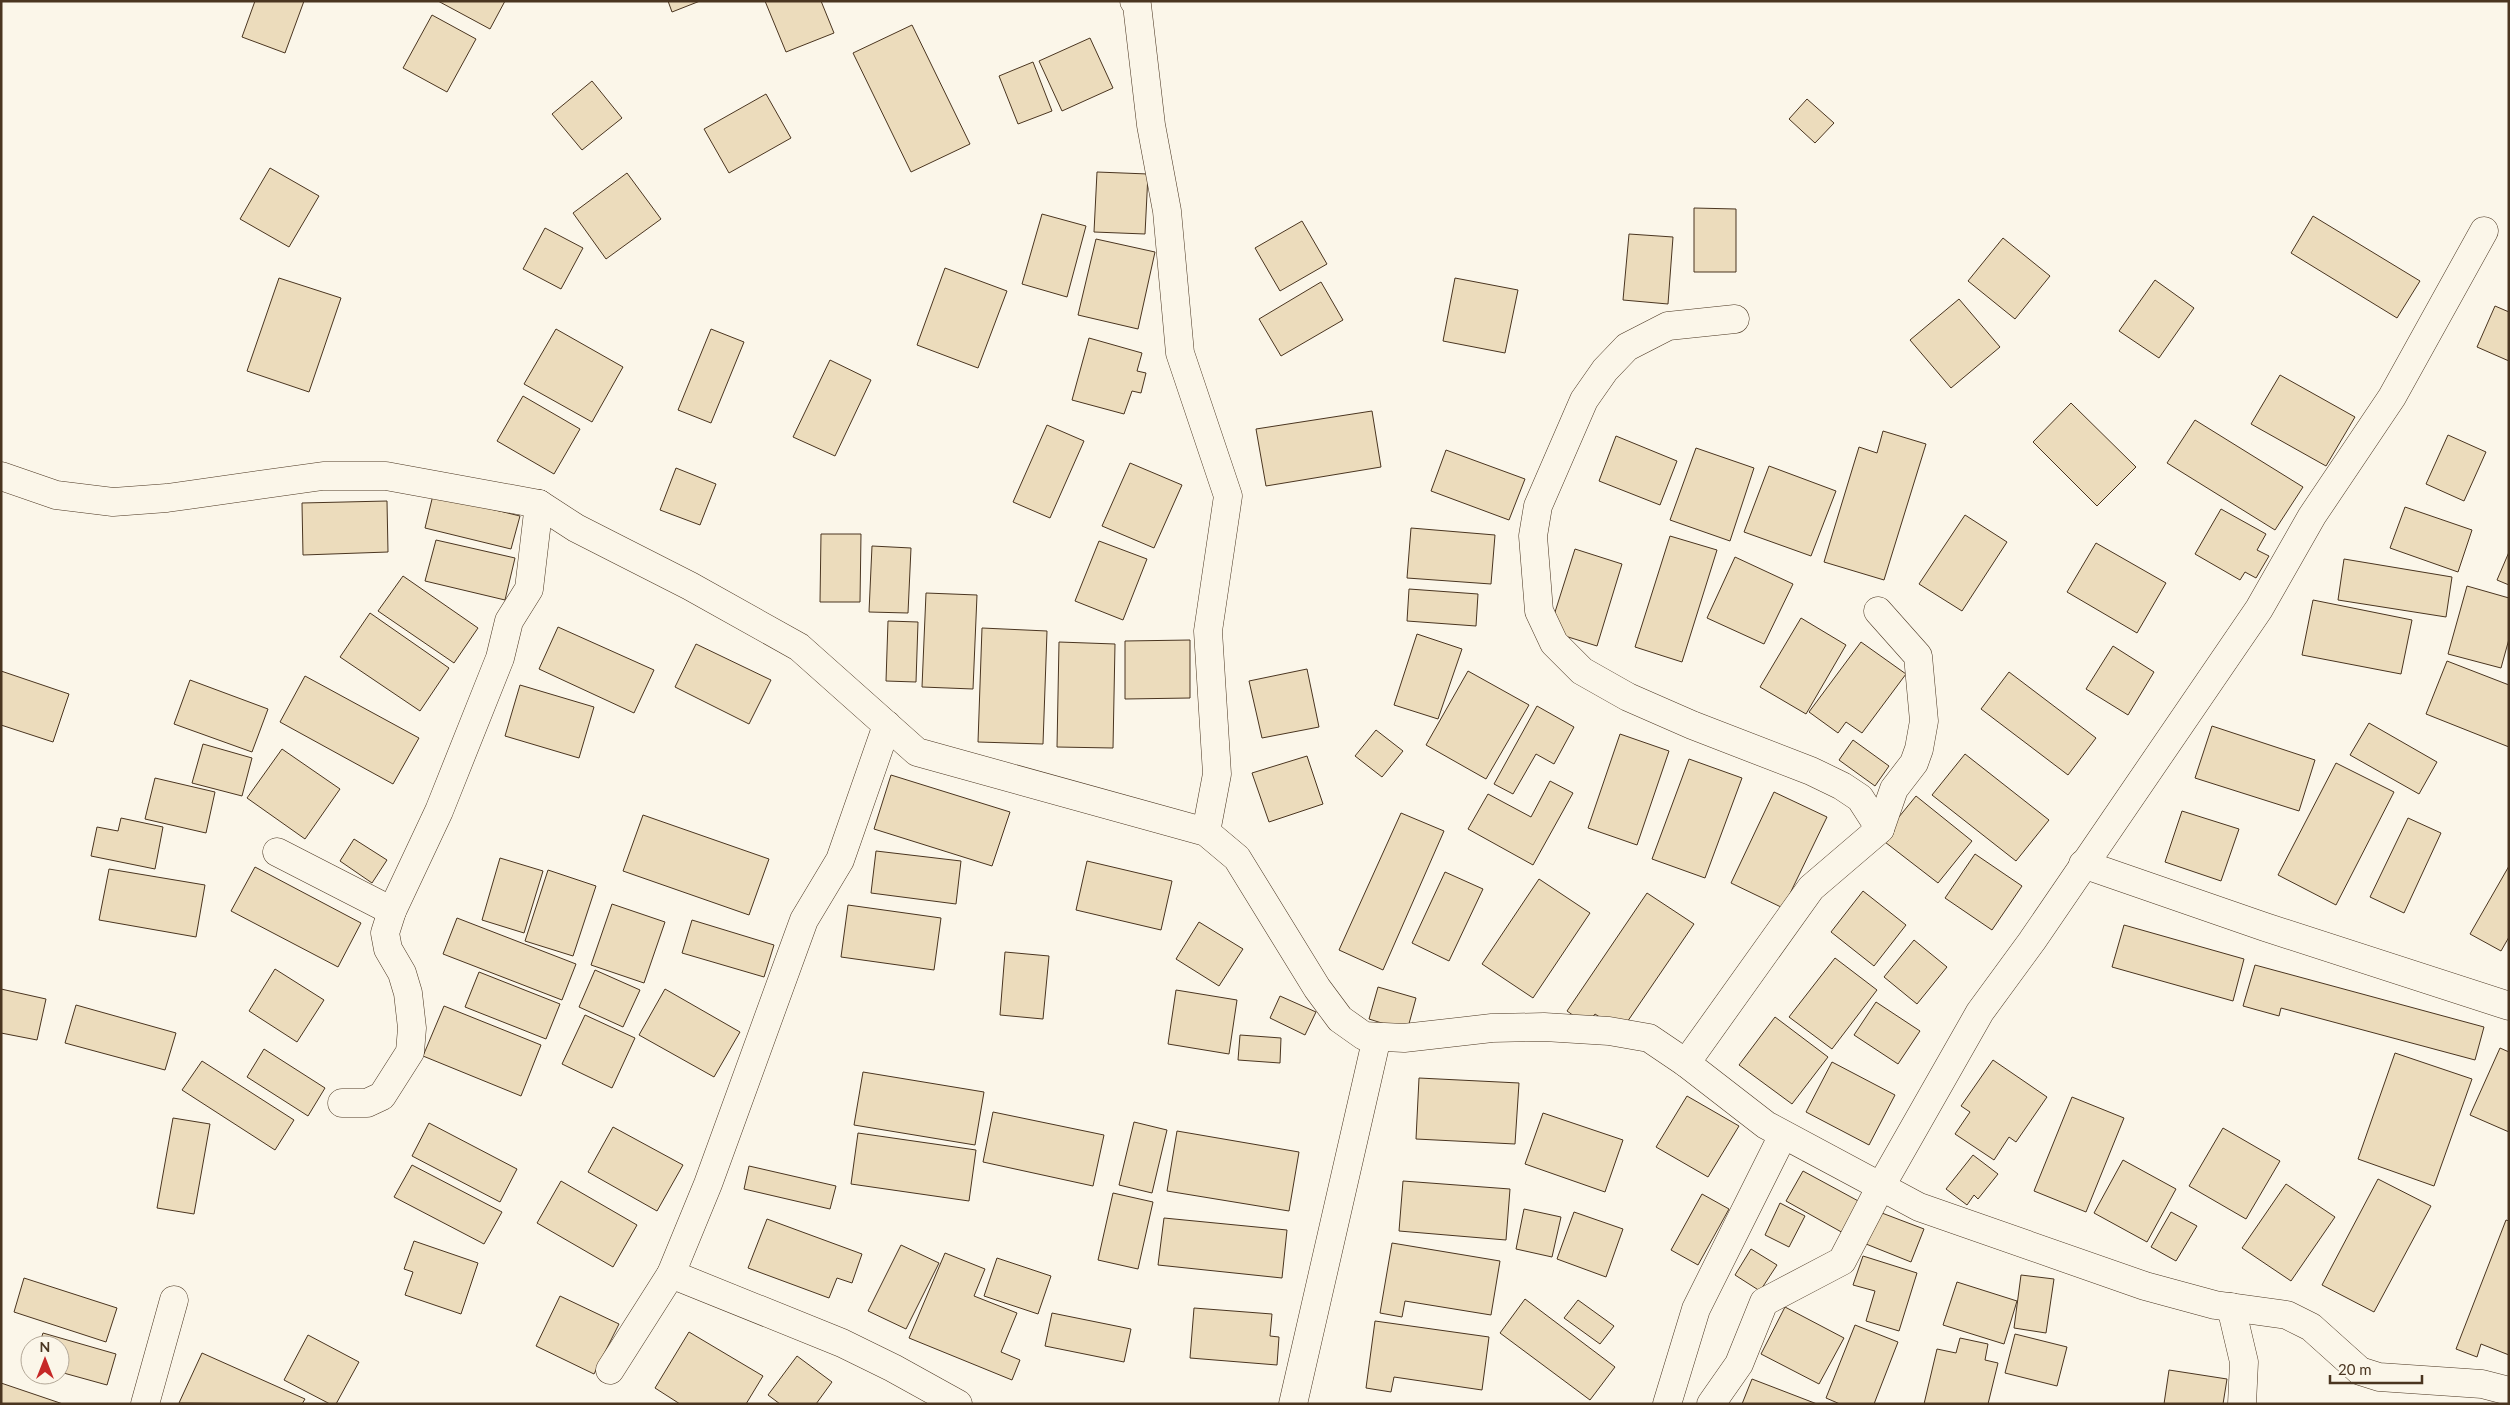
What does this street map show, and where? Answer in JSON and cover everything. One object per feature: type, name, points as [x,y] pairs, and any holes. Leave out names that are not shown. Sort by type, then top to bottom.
[{"type":"street","points":[[1134,1],[1137,5],[1151,125],[1167,211],[1180,353],[1228,496],[1208,631],[1217,774],[1206,832]]},
{"type":"street","points":[[1711,1404],[1739,1364],[1764,1302],[1842,1261],[1881,1186],[1980,1012],[2032,941],[2258,609],[2312,516],[2392,397],[2484,231]]},
{"type":"street","points":[[1735,318],[1668,326],[1626,347],[1605,370],[1584,400],[1538,506],[1533,536],[1539,611],[1554,643],[1582,671],[1628,697],[1692,725],[1811,771],[1842,786],[1860,798],[1880,829]]},
{"type":"street","points":[[1,476],[56,495],[113,502],[167,498],[332,476],[386,476],[539,504],[576,528],[690,586],[798,647],[917,752],[1206,832],[1237,858],[1317,988],[1340,1019],[1364,1036],[1404,1038],[1492,1028],[1544,1027],[1609,1031],[1649,1038],[1686,1063],[1766,1125],[1920,1206],[2063,1259],[2145,1286],[2231,1307],[2288,1315],[2311,1328],[2360,1371],[2379,1377],[2482,1384],[2509,1391]]},
{"type":"street","points":[[342,1103],[367,1103],[382,1096],[410,1052],[412,1028],[408,993],[402,973],[388,949],[385,933],[392,911],[439,811],[500,658],[509,621],[529,590],[539,504]]},
{"type":"street","points":[[1686,1063],[1811,888],[1880,829],[1894,789],[1914,763],[1920,748],[1924,721],[1918,656],[1878,611]]},
{"type":"street","points":[[610,1370],[671,1274],[708,1184],[804,920],[840,860],[887,725]]},
{"type":"street","points":[[277,852],[392,911]]},
{"type":"street","points":[[2083,864],[2265,928],[2509,1006]]},
{"type":"street","points":[[1293,1404],[1377,1037]]},
{"type":"street","points":[[1667,1404],[1696,1309],[1783,1135]]},
{"type":"street","points":[[671,1274],[842,1343],[894,1368],[958,1404]]},
{"type":"street","points":[[145,1404],[174,1300]]},
{"type":"street","points":[[2231,1307],[2244,1362],[2242,1404]]},
{"type":"building","points":[[255,1],[304,1],[285,53],[242,37]]},
{"type":"building","points":[[438,1],[505,1],[490,29]]},
{"type":"building","points":[[668,1],[700,1],[672,12]]},
{"type":"building","points":[[765,1],[821,1],[834,33],[786,52]]},
{"type":"building","points":[[432,15],[476,39],[447,92],[403,68]]},
{"type":"building","points":[[912,25],[970,144],[911,172],[853,53]]},
{"type":"building","points":[[1090,38],[1113,88],[1062,111],[1039,61]]},
{"type":"building","points":[[1033,62],[1052,111],[1018,124],[999,76]]},
{"type":"building","points":[[592,81],[622,118],[582,150],[552,114]]},
{"type":"building","points":[[766,94],[791,138],[729,173],[704,129]]},
{"type":"building","points":[[1807,99],[1834,123],[1815,143],[1789,119]]},
{"type":"building","points":[[270,168],[319,196],[289,247],[240,219]]},
{"type":"building","points":[[1097,172],[1148,174],[1145,234],[1094,232]]},
{"type":"building","points":[[627,173],[661,219],[606,259],[573,213]]},
{"type":"building","points":[[1694,208],[1736,209],[1736,272],[1694,272]]},
{"type":"building","points":[[1042,214],[1086,226],[1067,297],[1022,284]]},
{"type":"building","points":[[2313,216],[2420,281],[2397,318],[2291,253]]},
{"type":"building","points":[[1302,221],[1327,264],[1280,291],[1255,248]]},
{"type":"building","points":[[545,228],[583,248],[561,289],[523,269]]},
{"type":"building","points":[[1629,234],[1673,237],[1668,304],[1623,300]]},
{"type":"building","points":[[2003,238],[2050,276],[2015,319],[1968,281]]},
{"type":"building","points":[[1096,239],[1155,252],[1138,329],[1078,315]]},
{"type":"building","points":[[945,268],[1007,291],[978,368],[917,345]]},
{"type":"building","points":[[279,278],[341,298],[309,392],[247,371]]},
{"type":"building","points":[[1455,278],[1518,290],[1505,353],[1443,341]]},
{"type":"building","points":[[2155,280],[2194,308],[2159,358],[2119,331]]},
{"type":"building","points":[[1321,282],[1343,320],[1281,356],[1259,319]]},
{"type":"building","points":[[1959,299],[2000,347],[1951,388],[1910,340]]},
{"type":"building","points":[[2495,306],[2509,312],[2509,361],[2477,347]]},
{"type":"building","points":[[556,329],[623,367],[592,422],[524,384]]},
{"type":"building","points":[[711,329],[744,342],[711,423],[678,410]]},
{"type":"building","points":[[1089,338],[1142,353],[1137,371],[1146,373],[1141,393],[1132,391],[1124,414],[1072,400]]},
{"type":"building","points":[[830,360],[871,380],[835,456],[793,437]]},
{"type":"building","points":[[2280,375],[2355,417],[2326,466],[2251,424]]},
{"type":"building","points":[[523,396],[580,429],[554,474],[497,441]]},
{"type":"building","points":[[2071,403],[2136,467],[2097,506],[2033,442]]},
{"type":"building","points":[[1372,411],[1381,467],[1266,486],[1256,429]]},
{"type":"building","points":[[2195,420],[2303,487],[2275,530],[2167,463]]},
{"type":"building","points":[[1047,425],[1084,441],[1050,518],[1013,502]]},
{"type":"building","points":[[1883,431],[1926,444],[1884,580],[1824,562],[1859,447],[1877,453]]},
{"type":"building","points":[[2448,435],[2486,452],[2464,501],[2426,484]]},
{"type":"building","points":[[1616,436],[1677,461],[1660,505],[1599,481]]},
{"type":"building","points":[[1696,448],[1754,468],[1730,541],[1670,520]]},
{"type":"building","points":[[1446,450],[1525,479],[1509,520],[1431,491]]},
{"type":"building","points":[[1130,463],[1182,485],[1154,548],[1102,526]]},
{"type":"building","points":[[1769,466],[1836,491],[1811,556],[1744,532]]},
{"type":"building","points":[[676,468],[716,484],[700,525],[660,510]]},
{"type":"building","points":[[433,495],[520,516],[511,549],[425,528]]},
{"type":"building","points":[[387,501],[388,552],[303,555],[302,503]]},
{"type":"building","points":[[2405,507],[2472,530],[2458,572],[2390,548]]},
{"type":"building","points":[[2221,509],[2266,534],[2257,550],[2269,556],[2256,578],[2245,572],[2240,580],[2195,554]]},
{"type":"building","points":[[1965,515],[2007,542],[1962,611],[1919,584]]},
{"type":"building","points":[[1411,528],[1495,535],[1491,584],[1407,578]]},
{"type":"building","points":[[821,534],[861,534],[860,602],[820,602]]},
{"type":"building","points":[[1670,536],[1717,550],[1682,662],[1635,647]]},
{"type":"building","points":[[436,540],[515,558],[505,600],[425,581]]},
{"type":"building","points":[[1099,541],[1147,559],[1123,620],[1075,601]]},
{"type":"building","points":[[2096,543],[2166,583],[2137,633],[2067,592]]},
{"type":"building","points":[[872,546],[911,548],[908,613],[869,612]]},
{"type":"building","points":[[1575,549],[1622,564],[1597,646],[1549,631]]},
{"type":"building","points":[[2509,552],[2509,585],[2497,580]]},
{"type":"building","points":[[1735,557],[1793,584],[1764,644],[1707,618]]},
{"type":"building","points":[[2344,559],[2452,577],[2446,617],[2338,600]]},
{"type":"building","points":[[403,576],[478,628],[454,663],[378,611]]},
{"type":"building","points":[[2467,586],[2509,598],[2509,639],[2501,668],[2448,654]]},
{"type":"building","points":[[1409,589],[1478,594],[1476,626],[1407,621]]},
{"type":"building","points":[[926,593],[977,595],[973,689],[922,687]]},
{"type":"building","points":[[2313,600],[2412,620],[2401,674],[2302,655]]},
{"type":"building","points":[[370,613],[449,668],[420,711],[340,657]]},
{"type":"building","points":[[1801,618],[1846,645],[1806,714],[1760,687]]},
{"type":"building","points":[[888,621],[918,622],[916,682],[886,681]]},
{"type":"building","points":[[558,627],[654,670],[634,713],[539,669]]},
{"type":"building","points":[[982,628],[1047,631],[1043,744],[978,742]]},
{"type":"building","points":[[1417,634],[1462,649],[1438,719],[1394,705]]},
{"type":"building","points":[[1190,640],[1190,698],[1125,699],[1125,641]]},
{"type":"building","points":[[1059,642],[1115,644],[1113,748],[1057,747]]},
{"type":"building","points":[[1861,642],[1906,674],[1862,733],[1846,722],[1838,733],[1809,712]]},
{"type":"building","points":[[696,644],[771,680],[749,724],[675,687]]},
{"type":"building","points":[[2113,646],[2154,672],[2128,715],[2086,689]]},
{"type":"building","points":[[2447,661],[2509,685],[2509,747],[2426,714]]},
{"type":"building","points":[[1307,669],[1319,727],[1262,738],[1249,681]]},
{"type":"building","points":[[1,671],[69,694],[53,742],[1,725]]},
{"type":"building","points":[[1468,671],[1529,705],[1486,779],[1426,745]]},
{"type":"building","points":[[2009,672],[2096,738],[2068,775],[1981,709]]},
{"type":"building","points":[[305,676],[419,738],[393,784],[280,722]]},
{"type":"building","points":[[190,680],[268,709],[252,752],[174,724]]},
{"type":"building","points":[[520,685],[594,707],[579,758],[505,736]]},
{"type":"building","points":[[1537,706],[1574,727],[1554,764],[1536,754],[1513,794],[1494,784]]},
{"type":"building","points":[[2369,723],[2437,762],[2419,794],[2350,755]]},
{"type":"building","points":[[2212,726],[2315,760],[2299,811],[2195,778]]},
{"type":"building","points":[[1376,730],[1403,751],[1382,777],[1355,756]]},
{"type":"building","points":[[1620,734],[1669,751],[1637,845],[1588,828]]},
{"type":"building","points":[[1853,740],[1889,766],[1875,786],[1839,760]]},
{"type":"building","points":[[203,744],[252,758],[242,796],[192,783]]},
{"type":"building","points":[[282,749],[340,789],[305,839],[247,798]]},
{"type":"building","points":[[1965,754],[2049,820],[2016,861],[1932,795]]},
{"type":"building","points":[[1307,756],[1323,804],[1269,822],[1252,773]]},
{"type":"building","points":[[1689,759],[1742,778],[1705,878],[1652,859]]},
{"type":"building","points":[[2336,763],[2394,792],[2336,905],[2278,875]]},
{"type":"building","points":[[891,775],[1010,812],[992,866],[874,829]]},
{"type":"building","points":[[155,778],[215,792],[206,833],[145,819]]},
{"type":"building","points":[[1550,781],[1573,793],[1533,865],[1468,829],[1488,794],[1531,817]]},
{"type":"building","points":[[1774,792],[1827,817],[1783,908],[1731,883]]},
{"type":"building","points":[[1916,796],[1972,841],[1938,883],[1881,839]]},
{"type":"building","points":[[2182,811],[2239,829],[2221,881],[2165,862]]},
{"type":"building","points":[[1401,813],[1444,831],[1383,970],[1339,950]]},
{"type":"building","points":[[643,815],[769,859],[749,915],[623,871]]},
{"type":"building","points":[[121,818],[163,827],[155,869],[91,856],[97,827],[118,831]]},
{"type":"building","points":[[2408,818],[2441,833],[2404,913],[2370,897]]},
{"type":"building","points":[[354,839],[387,860],[372,883],[340,861]]},
{"type":"building","points":[[876,851],[961,861],[956,904],[871,893]]},
{"type":"building","points":[[1975,854],[2022,886],[1992,930],[1945,898]]},
{"type":"building","points":[[500,858],[543,871],[524,933],[482,920]]},
{"type":"building","points":[[1087,861],[1172,881],[1161,930],[1076,910]]},
{"type":"building","points":[[2509,866],[2509,937],[2501,951],[2470,934]]},
{"type":"building","points":[[255,867],[361,923],[338,967],[231,911]]},
{"type":"building","points":[[109,869],[205,885],[196,937],[99,920]]},
{"type":"building","points":[[548,870],[596,886],[573,956],[525,941]]},
{"type":"building","points":[[1445,872],[1483,889],[1449,961],[1412,943]]},
{"type":"building","points":[[1539,879],[1590,913],[1533,998],[1482,964]]},
{"type":"building","points":[[1863,891],[1906,925],[1874,966],[1831,932]]},
{"type":"building","points":[[1647,893],[1694,924],[1621,1031],[1595,1014],[1587,1025],[1567,1011]]},
{"type":"building","points":[[612,904],[665,922],[644,983],[591,965]]},
{"type":"building","points":[[848,905],[941,918],[934,970],[841,957]]},
{"type":"building","points":[[457,918],[576,964],[562,1000],[443,954]]},
{"type":"building","points":[[692,920],[774,945],[764,977],[682,953]]},
{"type":"building","points":[[1199,922],[1243,949],[1219,986],[1176,959]]},
{"type":"building","points":[[2124,925],[2244,959],[2233,1001],[2112,967]]},
{"type":"building","points":[[1914,940],[1947,967],[1917,1004],[1884,977]]},
{"type":"building","points":[[1005,952],[1049,956],[1043,1019],[1000,1015]]},
{"type":"building","points":[[1835,958],[1877,990],[1832,1049],[1789,1017]]},
{"type":"building","points":[[2255,965],[2484,1027],[2475,1060],[2281,1008],[2279,1016],[2243,1006]]},
{"type":"building","points":[[275,969],[324,1000],[297,1042],[249,1011]]},
{"type":"building","points":[[595,970],[640,990],[623,1027],[579,1007]]},
{"type":"building","points":[[479,972],[560,1004],[546,1039],[465,1007]]},
{"type":"building","points":[[1378,987],[1416,998],[1407,1031],[1369,1019]]},
{"type":"building","points":[[1,989],[46,999],[37,1040],[1,1033]]},
{"type":"building","points":[[665,989],[740,1032],[714,1077],[639,1035]]},
{"type":"building","points":[[1176,990],[1237,1000],[1229,1054],[1168,1044]]},
{"type":"building","points":[[1280,996],[1316,1012],[1305,1035],[1270,1018]]},
{"type":"building","points":[[1876,1002],[1920,1031],[1898,1064],[1854,1035]]},
{"type":"building","points":[[76,1005],[176,1033],[165,1070],[65,1043]]},
{"type":"building","points":[[444,1006],[541,1045],[521,1096],[423,1056]]},
{"type":"building","points":[[585,1015],[635,1038],[612,1088],[562,1064]]},
{"type":"building","points":[[1775,1017],[1828,1057],[1792,1104],[1739,1065]]},
{"type":"building","points":[[1240,1035],[1281,1038],[1280,1063],[1238,1060]]},
{"type":"building","points":[[2500,1048],[2509,1052],[2509,1132],[2470,1115]]},
{"type":"building","points":[[264,1049],[325,1088],[308,1116],[247,1077]]},
{"type":"building","points":[[2395,1053],[2472,1079],[2434,1186],[2358,1159]]},
{"type":"building","points":[[1993,1060],[2047,1097],[2016,1142],[2009,1137],[1994,1160],[1955,1134],[1970,1112],[1961,1106]]},
{"type":"building","points":[[202,1061],[294,1120],[275,1150],[182,1090]]},
{"type":"building","points":[[1832,1062],[1895,1095],[1869,1145],[1806,1112]]},
{"type":"building","points":[[863,1072],[984,1092],[975,1145],[854,1125]]},
{"type":"building","points":[[1419,1078],[1519,1083],[1515,1144],[1416,1139]]},
{"type":"building","points":[[1687,1096],[1739,1126],[1708,1177],[1656,1147]]},
{"type":"building","points":[[2072,1097],[2124,1118],[2086,1212],[2034,1191]]},
{"type":"building","points":[[993,1112],[1104,1135],[1093,1186],[983,1162]]},
{"type":"building","points":[[1543,1113],[1623,1140],[1605,1192],[1525,1164]]},
{"type":"building","points":[[173,1118],[210,1124],[194,1214],[157,1208]]},
{"type":"building","points":[[1134,1122],[1167,1130],[1152,1193],[1119,1185]]},
{"type":"building","points":[[429,1123],[517,1169],[500,1202],[412,1156]]},
{"type":"building","points":[[613,1127],[683,1165],[657,1211],[588,1172]]},
{"type":"building","points":[[2223,1128],[2280,1161],[2246,1219],[2189,1186]]},
{"type":"building","points":[[1177,1131],[1299,1152],[1289,1211],[1167,1191]]},
{"type":"building","points":[[858,1133],[976,1150],[969,1201],[851,1184]]},
{"type":"building","points":[[1973,1155],[1998,1174],[1978,1199],[1974,1195],[1967,1205],[1946,1189]]},
{"type":"building","points":[[2123,1160],[2176,1189],[2147,1242],[2094,1213]]},
{"type":"building","points":[[412,1165],[502,1212],[484,1244],[394,1197]]},
{"type":"building","points":[[749,1166],[836,1186],[830,1209],[744,1189]]},
{"type":"building","points":[[1803,1171],[1862,1203],[1845,1234],[1786,1201]]},
{"type":"building","points":[[2378,1179],[2431,1206],[2374,1312],[2322,1285]]},
{"type":"building","points":[[561,1181],[637,1225],[613,1267],[537,1223]]},
{"type":"building","points":[[1403,1181],[1510,1189],[1506,1240],[1399,1231]]},
{"type":"building","points":[[2286,1184],[2335,1217],[2291,1281],[2242,1248]]},
{"type":"building","points":[[1113,1193],[1153,1202],[1138,1269],[1098,1260]]},
{"type":"building","points":[[1702,1194],[1729,1209],[1698,1265],[1671,1250]]},
{"type":"building","points":[[1780,1203],[1805,1216],[1789,1247],[1765,1235]]},
{"type":"building","points":[[1524,1209],[1561,1217],[1552,1257],[1516,1249]]},
{"type":"building","points":[[1874,1210],[1924,1229],[1911,1262],[1861,1242]]},
{"type":"building","points":[[1574,1212],[1623,1229],[1606,1277],[1557,1259]]},
{"type":"building","points":[[2171,1212],[2197,1226],[2176,1261],[2151,1247]]},
{"type":"building","points":[[1164,1218],[1287,1230],[1282,1278],[1158,1265]]},
{"type":"building","points":[[767,1219],[862,1254],[852,1283],[837,1278],[829,1298],[748,1268]]},
{"type":"building","points":[[2506,1220],[2509,1221],[2509,1355],[2481,1344],[2477,1357],[2456,1349]]},
{"type":"building","points":[[414,1241],[478,1263],[461,1314],[405,1295],[413,1272],[404,1269]]},
{"type":"building","points":[[1392,1243],[1500,1261],[1491,1315],[1405,1301],[1402,1317],[1380,1313]]},
{"type":"building","points":[[901,1245],[939,1263],[906,1329],[868,1311]]},
{"type":"building","points":[[1751,1249],[1777,1265],[1760,1291],[1735,1275]]},
{"type":"building","points":[[945,1253],[985,1269],[974,1296],[1017,1313],[1001,1352],[1020,1360],[1012,1380],[909,1338]]},
{"type":"building","points":[[1863,1256],[1917,1273],[1899,1331],[1866,1321],[1875,1291],[1853,1285]]},
{"type":"building","points":[[997,1258],[1051,1276],[1038,1314],[984,1296]]},
{"type":"building","points":[[2021,1275],[2054,1279],[2046,1333],[2014,1328]]},
{"type":"building","points":[[24,1278],[117,1308],[106,1342],[14,1312]]},
{"type":"building","points":[[1957,1282],[2017,1301],[2004,1344],[1943,1325]]},
{"type":"building","points":[[560,1296],[619,1324],[594,1374],[536,1346]]},
{"type":"building","points":[[1525,1299],[1615,1367],[1590,1400],[1500,1333]]},
{"type":"building","points":[[1578,1300],[1614,1326],[1600,1344],[1564,1318]]},
{"type":"building","points":[[1785,1307],[1844,1338],[1819,1384],[1761,1354]]},
{"type":"building","points":[[1194,1308],[1272,1314],[1270,1336],[1279,1337],[1277,1365],[1190,1358]]},
{"type":"building","points":[[1052,1313],[1131,1329],[1124,1362],[1045,1346]]},
{"type":"building","points":[[1375,1321],[1489,1337],[1482,1390],[1394,1377],[1391,1392],[1366,1388]]},
{"type":"building","points":[[1855,1325],[1898,1342],[1874,1404],[1840,1404],[1826,1398]]},
{"type":"building","points":[[689,1332],[763,1376],[746,1404],[680,1404],[655,1388]]},
{"type":"building","points":[[2015,1334],[2067,1347],[2057,1386],[2005,1373]]},
{"type":"building","points":[[308,1335],[359,1362],[336,1404],[330,1404],[284,1380]]},
{"type":"building","points":[[1960,1338],[1988,1344],[1985,1360],[1998,1363],[1988,1404],[1924,1404],[1937,1349],[1956,1353]]},
{"type":"building","points":[[70,1341],[116,1354],[107,1385],[70,1375]]},
{"type":"building","points":[[202,1353],[305,1399],[302,1404],[179,1403]]},
{"type":"building","points":[[797,1356],[832,1382],[816,1404],[780,1404],[768,1395]]},
{"type":"building","points":[[2169,1370],[2227,1379],[2223,1404],[2164,1404]]},
{"type":"building","points":[[1752,1379],[1817,1404],[1742,1404]]},
{"type":"building","points":[[1,1383],[63,1404],[1,1404]]}]
